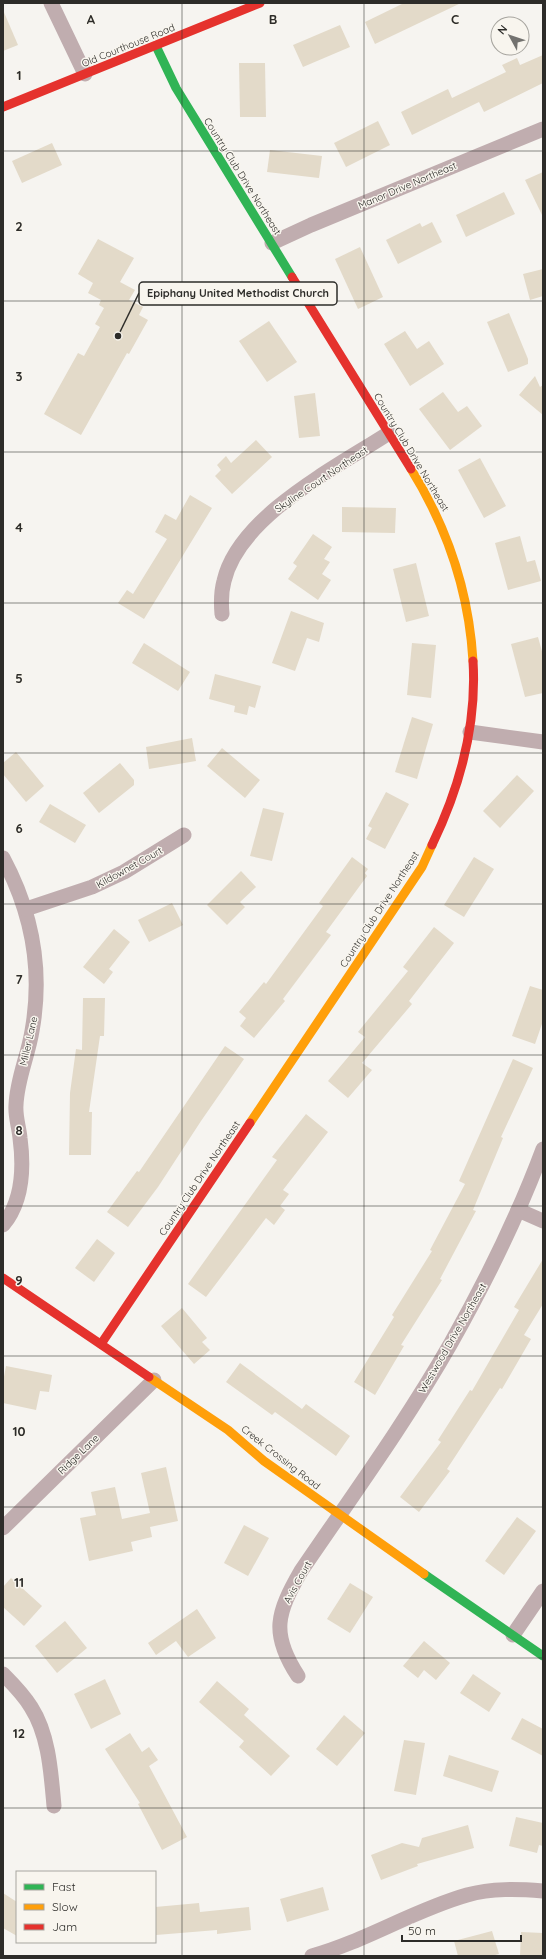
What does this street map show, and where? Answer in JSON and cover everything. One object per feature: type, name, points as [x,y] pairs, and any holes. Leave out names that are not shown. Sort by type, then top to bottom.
[{"type":"street","points":[[51,3],[85,74]]},
{"type":"street","name":"Old Courthouse Road","points":[[3,107],[260,3]]},
{"type":"street","name":"Country Club Drive Northeast","points":[[101,1344],[422,868],[439,836],[453,801],[464,763],[470,732],[475,674],[473,638],[468,604],[457,566],[442,526],[425,492],[176,88],[156,46]]},
{"type":"street","name":"Manor Drive Northeast","points":[[272,244],[311,225],[543,129]]},
{"type":"street","name":"Skyline Court Northeast","points":[[222,614],[221,599],[224,580],[231,562],[242,545],[263,519],[286,500],[389,433]]},
{"type":"street","points":[[470,732],[543,742]]},
{"type":"street","name":"Kildownet Court","points":[[26,908],[92,887],[124,872],[184,835]]},
{"type":"street","name":"Miller Lane","points":[[3,858],[15,880],[26,908],[33,936],[36,976],[36,1002],[32,1032],[17,1088],[16,1110],[22,1157],[21,1184],[16,1203],[3,1225]]},
{"type":"street","name":"Westwood Drive Northeast","points":[[339,1515],[400,1426],[450,1345],[481,1290],[518,1210],[543,1149]]},
{"type":"street","points":[[518,1210],[543,1221]]},
{"type":"street","name":"Creek Crossing Road","points":[[3,1278],[228,1430],[264,1461],[339,1515],[543,1656]]},
{"type":"street","name":"Ridge Lane","points":[[3,1528],[154,1380]]},
{"type":"street","name":"Avis Court","points":[[298,1676],[286,1659],[280,1641],[279,1624],[281,1610],[301,1571],[339,1515]]},
{"type":"street","points":[[513,1635],[543,1591]]},
{"type":"street","points":[[3,1674],[32,1707],[40,1724],[46,1748],[54,1806]]},
{"type":"street","points":[[312,1956],[369,1935],[426,1909],[468,1895],[501,1890],[543,1891]]},
{"type":"building","points":[[404,3],[461,3],[375,44],[365,22]]},
{"type":"building","points":[[3,10],[18,45],[3,51]]},
{"type":"building","points":[[340,25],[350,47],[303,67],[293,45]]},
{"type":"building","points":[[543,55],[543,83],[484,112],[479,102],[412,135],[401,112],[448,89],[452,98],[506,72],[502,65],[517,58],[520,65]]},
{"type":"building","points":[[239,63],[265,63],[266,117],[240,117]]},
{"type":"building","points":[[378,121],[390,145],[346,167],[334,143]]},
{"type":"building","points":[[52,143],[62,165],[22,183],[12,161]]},
{"type":"building","points":[[270,150],[322,156],[319,178],[267,172]]},
{"type":"building","points":[[543,172],[543,217],[525,180]]},
{"type":"building","points":[[504,192],[515,214],[466,237],[456,215]]},
{"type":"building","points":[[432,222],[442,242],[398,264],[386,240],[420,223],[422,227]]},
{"type":"building","points":[[98,239],[134,258],[120,282],[135,290],[129,300],[143,307],[139,315],[148,320],[129,354],[127,353],[81,435],[44,414],[78,353],[84,356],[100,327],[95,324],[104,308],[99,305],[101,300],[88,293],[93,283],[78,274]]},
{"type":"building","points":[[360,247],[383,297],[358,309],[335,259]]},
{"type":"building","points":[[543,269],[543,296],[530,300],[523,274]]},
{"type":"building","points":[[509,313],[528,359],[528,364],[508,372],[487,322]]},
{"type":"building","points":[[269,321],[297,362],[267,382],[239,341]]},
{"type":"building","points":[[405,331],[417,349],[429,341],[444,364],[410,386],[384,344]]},
{"type":"building","points":[[535,376],[540,387],[543,385],[543,415],[519,395]]},
{"type":"building","points":[[443,392],[458,412],[467,406],[482,426],[450,450],[419,409]]},
{"type":"building","points":[[315,393],[320,436],[299,438],[294,396]]},
{"type":"building","points":[[256,440],[272,457],[232,494],[215,476],[221,470],[217,465],[226,456],[231,463]]},
{"type":"building","points":[[480,458],[506,506],[484,518],[458,470]]},
{"type":"building","points":[[190,495],[212,508],[144,619],[118,603],[127,590],[133,594],[167,539],[155,532],[165,514],[176,520]]},
{"type":"building","points":[[342,507],[396,508],[395,533],[342,532]]},
{"type":"building","points":[[313,534],[332,547],[324,559],[330,562],[322,574],[331,580],[318,600],[288,579],[297,566],[293,563]]},
{"type":"building","points":[[520,536],[527,562],[535,560],[541,581],[508,590],[495,543]]},
{"type":"building","points":[[416,563],[429,616],[406,622],[393,569]]},
{"type":"building","points":[[291,611],[324,623],[319,642],[307,638],[295,671],[272,663]]},
{"type":"building","points":[[538,637],[543,655],[543,693],[525,697],[511,644]]},
{"type":"building","points":[[144,643],[190,672],[178,691],[132,663]]},
{"type":"building","points":[[412,643],[436,645],[431,698],[407,695]]},
{"type":"building","points":[[215,674],[261,686],[255,708],[249,706],[247,715],[234,712],[235,706],[209,699]]},
{"type":"building","points":[[412,717],[433,724],[417,779],[395,772]]},
{"type":"building","points":[[192,738],[196,761],[149,769],[146,747]]},
{"type":"building","points":[[222,748],[260,780],[245,798],[207,766]]},
{"type":"building","points":[[16,752],[44,786],[26,802],[3,774],[3,763]]},
{"type":"building","points":[[120,763],[134,780],[134,785],[99,813],[83,793]]},
{"type":"building","points":[[517,775],[534,791],[500,828],[483,811]]},
{"type":"building","points":[[386,792],[409,804],[385,849],[366,839],[372,828],[368,826]]},
{"type":"building","points":[[50,804],[86,825],[75,843],[39,822]]},
{"type":"building","points":[[263,808],[284,813],[272,861],[250,856]]},
{"type":"building","points":[[352,857],[368,869],[365,873],[367,876],[326,932],[331,935],[283,999],[285,1001],[254,1038],[240,1026],[246,1018],[239,1012],[264,982],[266,984],[323,906],[319,903]]},
{"type":"building","points":[[474,857],[494,869],[464,917],[444,905]]},
{"type":"building","points":[[241,871],[256,887],[240,902],[245,907],[227,925],[207,905]]},
{"type":"building","points":[[172,903],[183,925],[149,942],[138,920]]},
{"type":"building","points":[[434,927],[454,943],[409,1001],[412,1004],[362,1063],[372,1070],[348,1098],[328,1081],[365,1037],[358,1032],[408,971],[403,967]]},
{"type":"building","points":[[114,929],[130,942],[109,969],[113,972],[104,984],[83,967]]},
{"type":"building","points":[[530,986],[543,990],[543,1021],[535,1044],[512,1036]]},
{"type":"building","points":[[83,998],[105,998],[104,1036],[100,1036],[89,1112],[92,1112],[91,1155],[69,1155],[70,1093],[76,1049],[82,1050]]},
{"type":"building","points":[[225,1046],[244,1059],[158,1187],[128,1227],[107,1212],[137,1171],[139,1172]]},
{"type":"building","points":[[513,1059],[533,1068],[501,1137],[503,1138],[473,1210],[476,1211],[440,1279],[442,1280],[401,1345],[404,1346],[375,1395],[354,1382],[394,1317],[392,1315],[432,1251],[430,1250],[465,1184],[459,1181]]},
{"type":"building","points":[[306,1114],[328,1132],[283,1190],[289,1194],[280,1206],[285,1210],[274,1225],[266,1218],[206,1297],[188,1284],[277,1160],[272,1157]]},
{"type":"building","points":[[97,1239],[115,1253],[94,1282],[75,1268]]},
{"type":"building","points":[[543,1259],[543,1304],[524,1335],[531,1339],[502,1389],[500,1388],[447,1469],[450,1471],[419,1512],[400,1497],[441,1442],[438,1440],[470,1390],[472,1391],[519,1310],[514,1307]]},
{"type":"building","points":[[182,1308],[207,1338],[202,1342],[210,1350],[194,1364],[161,1326]]},
{"type":"building","points":[[240,1363],[302,1409],[306,1404],[350,1436],[336,1456],[275,1412],[272,1415],[226,1382]]},
{"type":"building","points":[[6,1366],[52,1375],[49,1392],[40,1391],[36,1410],[3,1403],[3,1382]]},
{"type":"building","points":[[166,1467],[178,1521],[150,1527],[152,1537],[131,1542],[133,1551],[89,1561],[80,1518],[96,1515],[91,1492],[115,1487],[122,1519],[150,1513],[141,1473]]},
{"type":"building","points":[[517,1517],[536,1531],[504,1575],[485,1561]]},
{"type":"building","points":[[244,1525],[269,1538],[248,1576],[224,1563]]},
{"type":"building","points":[[11,1578],[42,1606],[24,1626],[3,1607],[3,1587]]},
{"type":"building","points":[[350,1583],[373,1597],[350,1633],[327,1619]]},
{"type":"building","points":[[197,1609],[216,1638],[188,1657],[176,1641],[156,1655],[148,1643]]},
{"type":"building","points":[[65,1621],[87,1648],[57,1673],[35,1646]]},
{"type":"building","points":[[424,1641],[450,1663],[436,1680],[424,1670],[418,1678],[403,1666]]},
{"type":"building","points":[[473,1674],[501,1693],[489,1712],[460,1693]]},
{"type":"building","points":[[105,1679],[121,1714],[91,1729],[74,1694]]},
{"type":"building","points":[[217,1681],[249,1709],[244,1715],[290,1756],[271,1776],[239,1747],[244,1741],[199,1702]]},
{"type":"building","points":[[344,1715],[365,1733],[337,1766],[316,1749]]},
{"type":"building","points":[[522,1718],[543,1729],[543,1756],[511,1739]]},
{"type":"building","points":[[130,1733],[142,1752],[149,1747],[158,1760],[149,1766],[187,1837],[162,1850],[138,1804],[140,1803],[105,1749]]},
{"type":"building","points":[[404,1740],[425,1743],[416,1795],[394,1791]]},
{"type":"building","points":[[449,1755],[499,1771],[492,1792],[443,1776]]},
{"type":"building","points":[[516,1817],[543,1823],[543,1846],[539,1845],[537,1853],[509,1846]]},
{"type":"building","points":[[468,1825],[474,1848],[417,1864],[418,1866],[381,1880],[371,1855],[402,1843],[419,1847],[422,1838]]},
{"type":"building","points":[[323,1887],[329,1910],[287,1922],[280,1899]]},
{"type":"building","points":[[3,1893],[16,1901],[16,1935],[3,1928]]},
{"type":"building","points":[[199,1903],[200,1912],[249,1907],[251,1930],[217,1934],[217,1930],[156,1935],[156,1907]]},
{"type":"building","points":[[492,1931],[499,1954],[491,1956],[458,1956],[454,1941]]},
{"type":"building","points":[[521,1932],[543,1933],[543,1956],[520,1956]]},
{"type":"traffic: fast","points":[[156,46],[176,88],[292,277]]},
{"type":"traffic: fast","points":[[424,1574],[543,1656]]},
{"type":"traffic: slow","points":[[411,469],[435,514],[454,561],[467,610],[473,661]]},
{"type":"traffic: slow","points":[[250,1123],[422,867],[432,845]]},
{"type":"traffic: slow","points":[[149,1377],[228,1430],[264,1461],[424,1574]]},
{"type":"traffic: jam","points":[[3,107],[260,3]]},
{"type":"traffic: jam","points":[[292,277],[411,469]]},
{"type":"traffic: jam","points":[[432,845],[451,801],[464,755],[472,709],[474,685],[473,661]]},
{"type":"traffic: jam","points":[[101,1344],[250,1123]]},
{"type":"traffic: jam","points":[[3,1278],[149,1377]]},
{"type":"place","name":"Epiphany United Methodist Church","points":[[118,336]]}]
